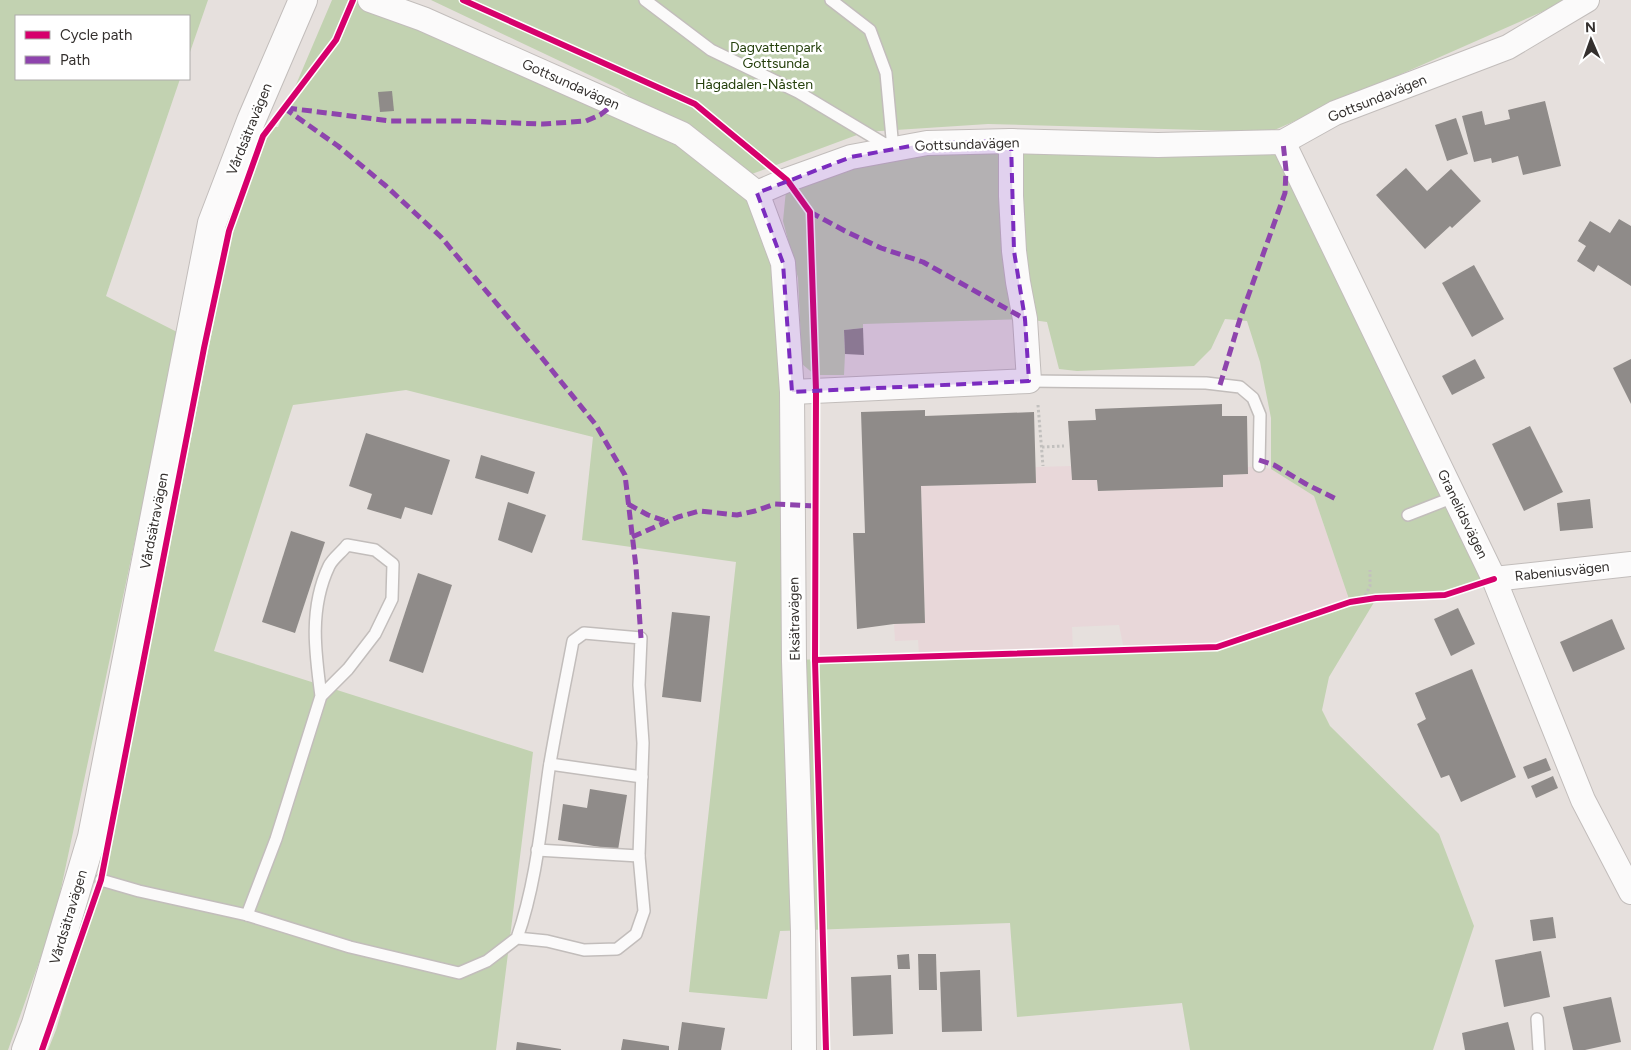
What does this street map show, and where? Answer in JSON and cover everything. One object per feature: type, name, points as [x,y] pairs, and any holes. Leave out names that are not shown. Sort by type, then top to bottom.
[{"type":"street","name":"Vårdsätravägen","points":[[26,1050],[36,1024],[92,837],[212,223],[252,121],[303,0]]},
{"type":"street","name":"Gottsundavägen","points":[[370,0],[423,19],[682,134],[757,193],[851,157],[927,143],[1011,141],[1158,145],[1283,142],[1335,113],[1508,48],[1587,0]]},
{"type":"street","points":[[792,392],[1029,380],[1026,319],[1014,251],[1011,141]]},
{"type":"street","name":"Granelidsvägen","points":[[1283,142],[1494,579],[1583,800],[1631,892]]},
{"type":"street","name":"Eksätravägen","points":[[757,193],[783,263],[792,392],[794,660],[803,930],[804,1050]]},
{"type":"street","name":"Rabeniusvägen","points":[[1494,579],[1631,564]]},
{"type":"lane","points":[[645,0],[711,50],[798,92],[893,149]]},
{"type":"lane","points":[[831,0],[870,30],[886,72],[893,149]]},
{"type":"lane","points":[[1029,380],[1188,382],[1240,387],[1253,398],[1260,415],[1259,466]]},
{"type":"lane","points":[[1408,515],[1454,497]]},
{"type":"lane","points":[[247,915],[276,839],[321,696],[315,650],[317,603],[330,564],[347,545],[375,550],[392,564],[392,599],[375,634],[348,669],[321,696]]},
{"type":"lane","points":[[101,880],[139,891],[247,915],[350,947],[459,973],[487,961],[517,938],[525,914],[573,641],[584,633],[641,638],[639,685],[643,743],[639,856],[644,911],[636,934],[618,949],[584,950],[547,941],[517,938]]},
{"type":"lane","points":[[550,764],[642,776]]},
{"type":"lane","points":[[537,850],[639,856]]},
{"type":"lane","points":[[1537,1019],[1540,1050]]},
{"type":"path","points":[[1029,380],[1040,409],[1043,466]]},
{"type":"path","points":[[1042,447],[1064,446]]},
{"type":"path","points":[[1362,600],[1370,586],[1370,570]]},
{"type":"path","points":[[815,660],[1217,647],[1350,602],[1445,595],[1494,579]]},
{"type":"highlighted area","points":[[1011,141],[1014,251],[1025,319],[1029,381],[792,392],[783,263],[757,193],[851,157],[927,143]]},
{"type":"shaded area","points":[[1071,466],[1072,480],[1097,480],[1098,491],[1223,487],[1223,475],[1248,474],[1248,467],[1259,466],[1271,469],[1314,496],[1350,602],[1217,647],[1124,650],[1119,625],[1072,627],[1073,651],[919,656],[918,640],[895,641],[894,624],[925,623],[921,486],[1036,483],[1036,467]]},
{"type":"green space","points":[[0,0],[208,0],[190,52],[190,15],[15,15],[15,80],[180,80],[106,296],[179,333],[55,917],[8,1050],[0,1050]]},
{"type":"green space","points":[[332,0],[370,0],[675,130],[619,89],[431,0],[1569,0],[1270,132],[988,124],[865,132],[741,178],[783,263],[794,660],[1217,647],[1350,602],[1314,496],[1271,469],[1271,418],[1260,362],[1247,321],[1225,319],[1211,349],[1194,366],[1077,371],[1059,369],[1047,322],[1025,319],[863,324],[863,328],[844,330],[844,375],[815,375],[802,364],[798,278],[783,221],[787,180],[851,157],[1283,142],[1494,579],[1445,595],[1376,599],[1329,677],[1322,710],[1330,726],[1439,834],[1474,926],[1433,1050],[1190,1050],[1182,1003],[1017,1017],[1010,923],[780,931],[767,999],[689,992],[736,562],[582,540],[593,437],[406,390],[293,405],[214,651],[533,752],[496,1050],[48,1050],[56,1030],[112,842],[232,229],[271,127],[278,127]]},
{"type":"building","points":[[392,91],[394,111],[380,112],[378,92]]},
{"type":"building","points":[[1545,101],[1561,166],[1523,175],[1518,156],[1492,163],[1491,158],[1474,162],[1462,116],[1482,111],[1485,125],[1510,119],[1508,110]]},
{"type":"building","points":[[1456,118],[1468,154],[1447,161],[1435,125]]},
{"type":"building","points":[[1406,168],[1427,191],[1451,169],[1481,201],[1452,228],[1450,226],[1425,249],[1376,195]]},
{"type":"building","points":[[1619,219],[1631,226],[1631,286],[1598,265],[1594,272],[1577,261],[1586,246],[1578,241],[1590,221],[1610,233]]},
{"type":"building","points":[[1474,265],[1504,319],[1472,337],[1442,283]]},
{"type":"building","points":[[863,328],[864,355],[845,354],[844,330]]},
{"type":"building","points":[[1475,359],[1485,378],[1452,395],[1442,376]]},
{"type":"building","points":[[1631,359],[1631,404],[1613,368]]},
{"type":"building","points":[[1222,404],[1222,416],[1247,416],[1248,474],[1223,475],[1223,487],[1098,491],[1097,480],[1072,480],[1068,421],[1096,420],[1095,409]]},
{"type":"building","points":[[925,410],[925,416],[1034,412],[1036,483],[921,486],[925,623],[894,624],[857,629],[853,533],[865,533],[861,412]]},
{"type":"building","points":[[1530,426],[1563,492],[1524,511],[1492,444]]},
{"type":"building","points":[[366,433],[450,460],[432,515],[405,507],[401,519],[367,509],[372,494],[349,486]]},
{"type":"building","points":[[481,455],[535,472],[528,494],[475,478]]},
{"type":"building","points":[[1590,499],[1593,528],[1560,531],[1557,503]]},
{"type":"building","points":[[508,502],[546,515],[532,553],[498,540]]},
{"type":"building","points":[[291,531],[325,542],[295,633],[262,622]]},
{"type":"building","points":[[418,573],[452,585],[423,673],[389,661]]},
{"type":"building","points":[[1458,608],[1475,644],[1451,656],[1434,619]]},
{"type":"building","points":[[672,612],[710,616],[701,702],[662,697]]},
{"type":"building","points":[[1612,619],[1625,649],[1573,672],[1560,642]]},
{"type":"building","points":[[1472,669],[1516,777],[1461,802],[1449,775],[1441,778],[1417,724],[1426,719],[1415,693]]},
{"type":"building","points":[[1546,758],[1551,770],[1528,779],[1523,767]]},
{"type":"building","points":[[1553,776],[1558,788],[1536,798],[1531,786]]},
{"type":"building","points":[[590,789],[627,795],[618,850],[558,840],[563,804],[587,808]]},
{"type":"building","points":[[1553,917],[1556,938],[1533,941],[1530,920]]},
{"type":"building","points":[[1541,951],[1550,997],[1504,1007],[1495,960]]},
{"type":"building","points":[[909,954],[910,969],[898,969],[897,955]]},
{"type":"building","points":[[918,954],[936,954],[937,990],[919,990]]},
{"type":"building","points":[[980,970],[982,1031],[942,1032],[940,972]]},
{"type":"building","points":[[891,975],[893,1034],[853,1036],[851,977]]},
{"type":"building","points":[[1611,997],[1621,1042],[1585,1050],[1573,1050],[1563,1007]]},
{"type":"building","points":[[682,1022],[725,1028],[721,1050],[678,1050]]},
{"type":"building","points":[[1508,1022],[1515,1050],[1465,1050],[1462,1033]]},
{"type":"building","points":[[623,1039],[669,1046],[669,1050],[621,1050]]},
{"type":"building","points":[[517,1042],[561,1049],[561,1050],[516,1050]]},
{"type":"marked path","points":[[287,108],[391,121],[543,124],[586,121],[600,115],[614,104]]},
{"type":"marked path","points":[[284,108],[338,146],[386,186],[441,237],[596,425],[625,475],[636,567],[641,638]]},
{"type":"marked path","points":[[1220,385],[1240,319],[1285,193],[1286,170],[1283,142]]},
{"type":"marked path","points":[[810,212],[881,248],[923,262],[1025,319]]},
{"type":"marked path","points":[[1259,460],[1274,465],[1338,500]]},
{"type":"marked path","points":[[628,504],[648,515],[668,522]]},
{"type":"marked path","points":[[632,537],[678,517],[699,511],[737,515],[775,504],[815,506]]},
{"type":"cycle path","points":[[42,1050],[101,880],[204,348],[229,231],[263,136],[336,40],[353,0]]},
{"type":"cycle path","points":[[463,0],[695,104],[787,180],[810,212],[816,390],[815,660],[826,1050]]},
{"type":"cycle path","points":[[815,660],[1217,647],[1350,602],[1376,598],[1445,595],[1494,579]]},
{"type":"park label","name":"Dagvattenpark Gottsunda","points":[[776,56]]},
{"type":"park label","name":"Hågadalen-Nåsten","points":[[754,84]]}]
